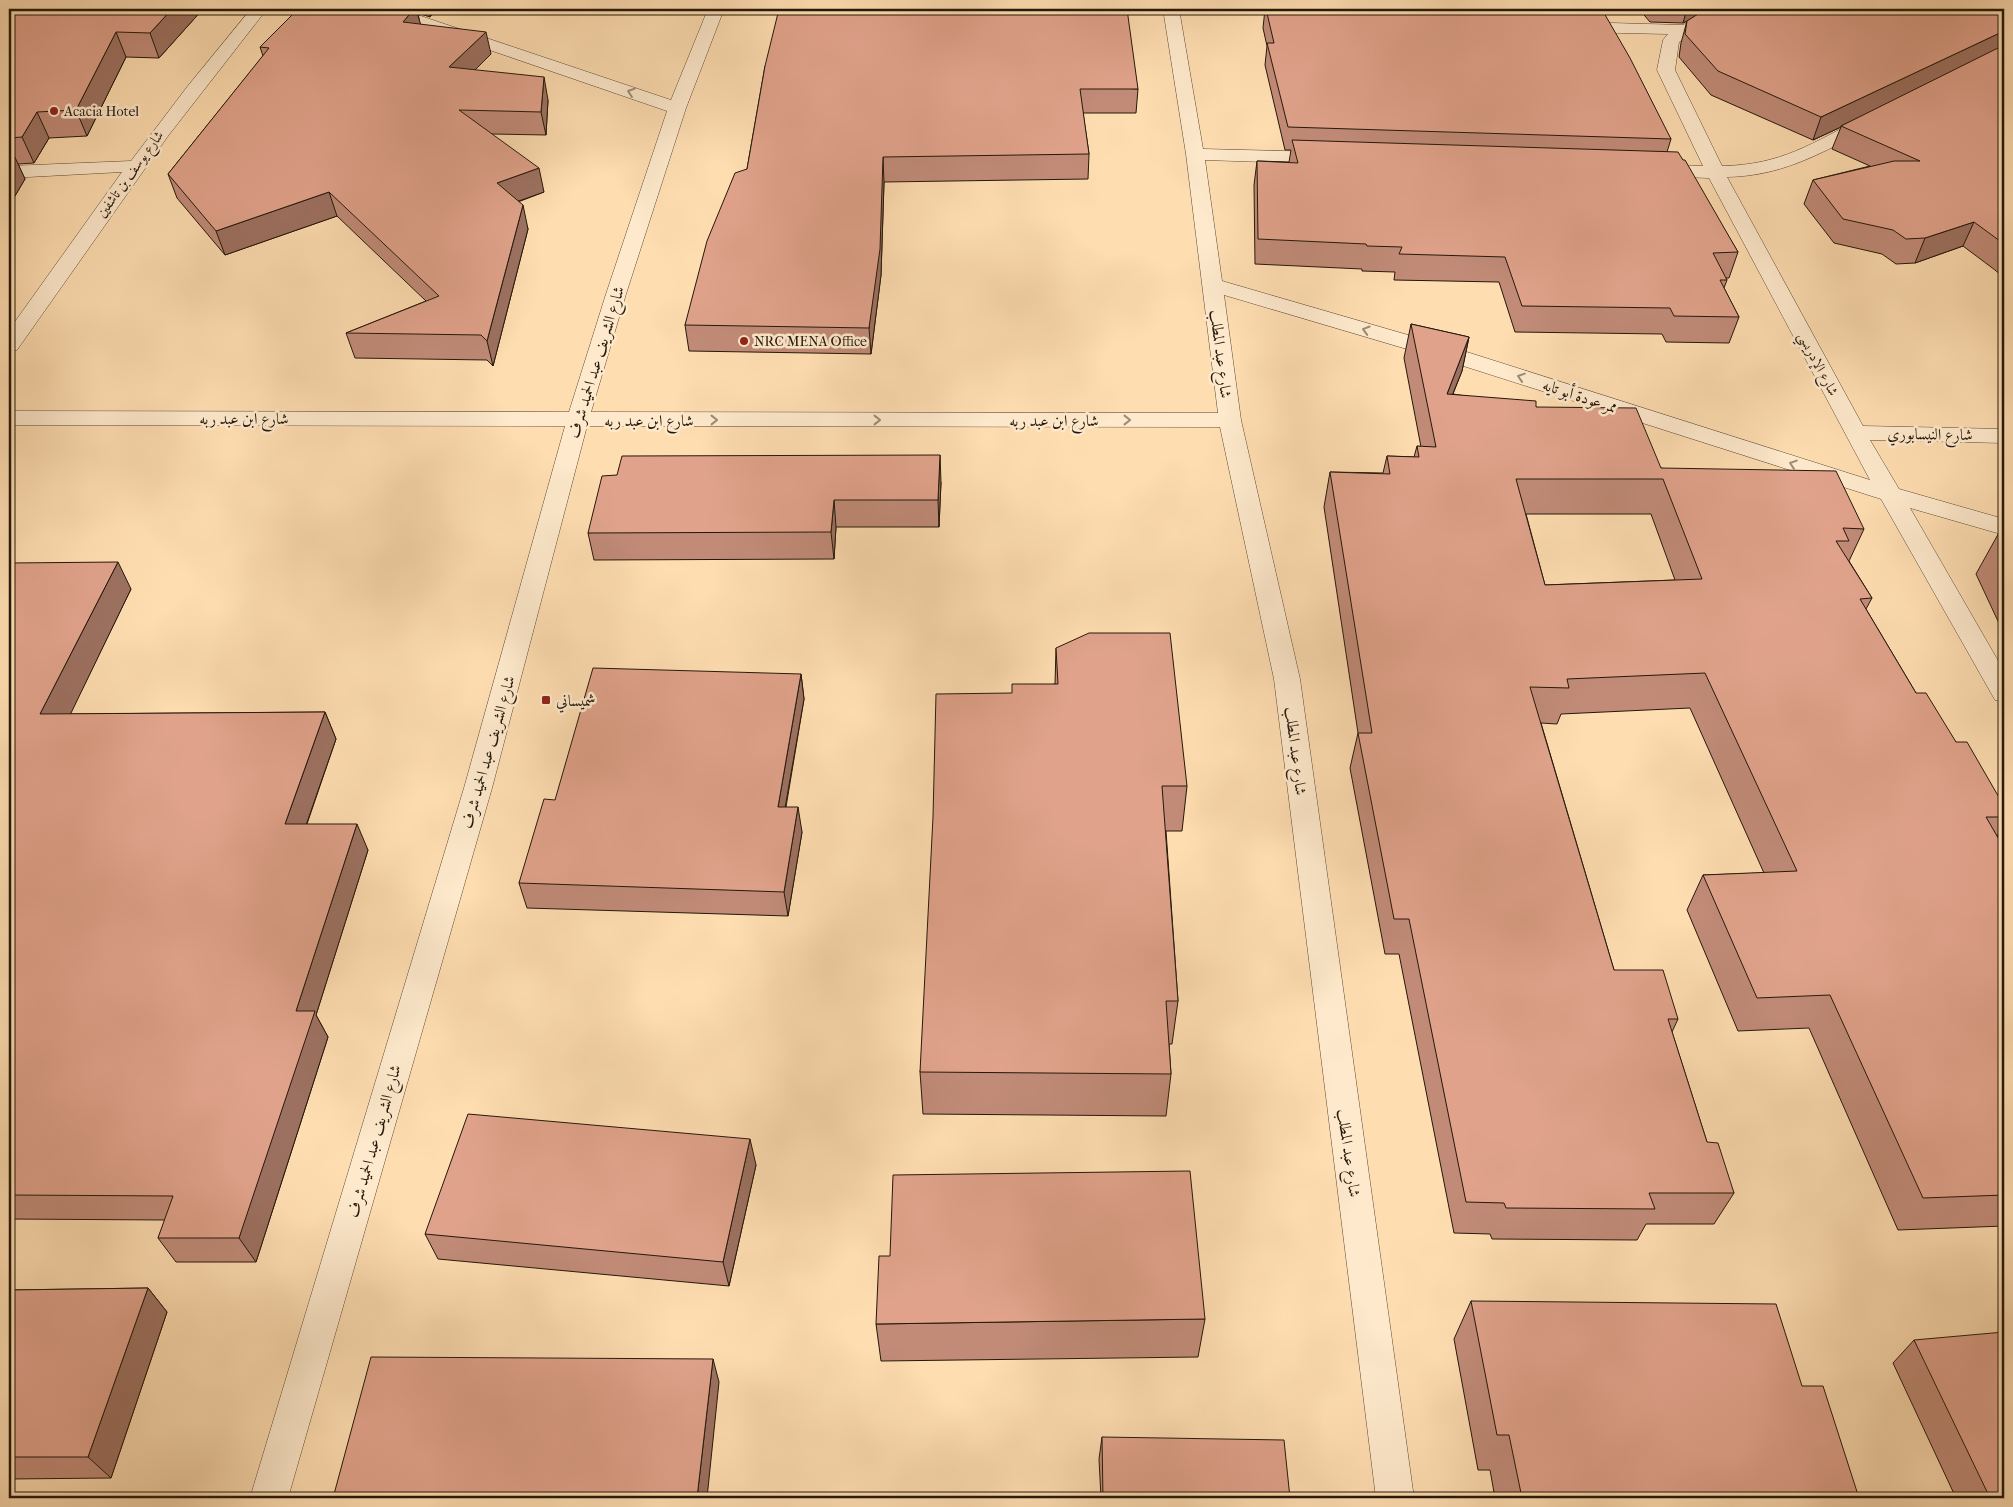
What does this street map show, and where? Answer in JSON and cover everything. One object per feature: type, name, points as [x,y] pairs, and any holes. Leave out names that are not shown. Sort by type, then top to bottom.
[{"type":"street","name":"شارع يوسف بن تاشفين","points":[[9,345],[202,77],[259,9]]},
{"type":"street","points":[[386,9],[431,17],[677,108]]},
{"type":"street","name":"شارع الشريف عبد الحميد شرف","points":[[269,1498],[478,788],[578,420],[616,294],[677,108],[716,9]]},
{"type":"street","name":"شارع عبد المطلب","points":[[1171,9],[1195,154],[1230,420],[1286,679],[1394,1498]]},
{"type":"street","name":"شارع الإدريسي","points":[[1728,9],[1686,30],[1671,40],[1666,70],[1715,172],[1855,433],[2004,694]]},
{"type":"street","name":"شارع الإدريسي","points":[[1557,26],[1686,30]]},
{"type":"street","points":[[1637,169],[1744,172],[1776,165],[1802,156],[1884,114]]},
{"type":"street","points":[[1195,154],[1342,159]]},
{"type":"street","points":[[9,172],[137,166]]},
{"type":"street","name":"ممر عودة أبو تايه","points":[[1212,285],[1462,358],[1889,494],[2004,526]]},
{"type":"street","name":"شارع ابن عبد ربه","points":[[9,418],[1230,420]]},
{"type":"street","name":"شارع النيسابوري","points":[[1855,433],[2004,436]]},
{"type":"building","points":[[9,9],[172,9],[150,33],[116,32],[76,110],[37,112],[22,137],[9,138]]},
{"type":"building","points":[[298,9],[414,9],[403,22],[486,32],[449,67],[544,77],[541,112],[459,110],[539,168],[497,183],[523,205],[487,341],[481,335],[346,333],[439,296],[329,192],[216,231],[168,174],[269,48],[260,47]]},
{"type":"building","points":[[779,9],[1127,9],[1138,89],[1080,89],[1089,154],[883,157],[880,249],[869,328],[685,325],[707,241],[735,173],[747,169],[765,66]]},
{"type":"building","points":[[1266,9],[1457,9],[1604,13],[1630,58],[1671,139],[1288,127],[1267,43],[1274,43]]},
{"type":"building","points":[[1706,9],[1993,9],[2004,13],[2004,31],[1821,117],[1718,71],[1685,34],[1687,21]]},
{"type":"building","points":[[2004,45],[2004,244],[1974,222],[1925,238],[1906,239],[1893,230],[1843,219],[1813,180],[1894,161],[1920,161],[1841,126]]},
{"type":"building","points":[[1292,140],[1678,152],[1683,160],[1685,160],[1738,252],[1713,253],[1727,280],[1720,280],[1739,317],[1674,316],[1670,308],[1522,306],[1505,257],[1399,254],[1402,247],[1258,239],[1257,161],[1298,163]]},
{"type":"building","points":[[1411,324],[1469,337],[1447,394],[1536,401],[1536,407],[1636,408],[1661,468],[1836,471],[1864,529],[1843,528],[1849,541],[1836,541],[1872,598],[1860,599],[1916,693],[1926,693],[1956,742],[1967,742],[2004,806],[2004,817],[1986,817],[2004,848],[2004,997],[2000,997],[2004,1004],[2004,1195],[1923,1198],[1830,995],[1757,998],[1703,875],[1797,871],[1705,673],[1567,679],[1569,688],[1530,687],[1614,970],[1663,970],[1678,1019],[1668,1019],[1707,1142],[1718,1143],[1734,1193],[1649,1193],[1655,1209],[1506,1208],[1504,1203],[1466,1202],[1409,919],[1394,919],[1358,733],[1372,733],[1330,472],[1390,474],[1387,456],[1419,457],[1417,446],[1436,447]],"holes":[[[1516,479],[1663,479],[1702,579],[1545,585]]]},
{"type":"building","points":[[940,455],[938,500],[834,500],[831,532],[588,533],[602,476],[617,475],[622,456]]},
{"type":"building","points":[[118,562],[40,714],[325,712],[285,824],[357,824],[296,1011],[315,1011],[239,1238],[158,1238],[173,1196],[9,1195],[9,563]]},
{"type":"building","points":[[1089,633],[1170,633],[1187,786],[1162,786],[1178,1001],[1166,1001],[1171,1074],[920,1072],[933,817],[936,694],[1012,693],[1012,684],[1058,684],[1056,648]]},
{"type":"building","points":[[593,668],[801,674],[778,807],[798,807],[784,892],[519,883],[544,799],[555,800]]},
{"type":"building","points":[[468,1114],[750,1139],[723,1262],[425,1234]]},
{"type":"building","points":[[1190,1171],[1205,1319],[876,1324],[879,1256],[890,1256],[893,1175]]},
{"type":"building","points":[[148,1288],[88,1457],[9,1457],[9,1290]]},
{"type":"building","points":[[1471,1301],[1776,1304],[1802,1386],[1823,1386],[1859,1498],[1522,1498],[1509,1435],[1497,1435]]},
{"type":"building","points":[[2004,1332],[2004,1498],[1990,1498],[1914,1340]]},
{"type":"building","points":[[371,1357],[713,1359],[697,1498],[333,1498]]},
{"type":"building","points":[[1102,1437],[1284,1440],[1290,1498],[1103,1498]]},
{"type":"place","name":"Acacia Hotel","points":[[54,111]]},
{"type":"place","name":"NRC MENA Office","points":[[744,341]]},
{"type":"place","name":"شميساني","points":[[546,700]]}]
